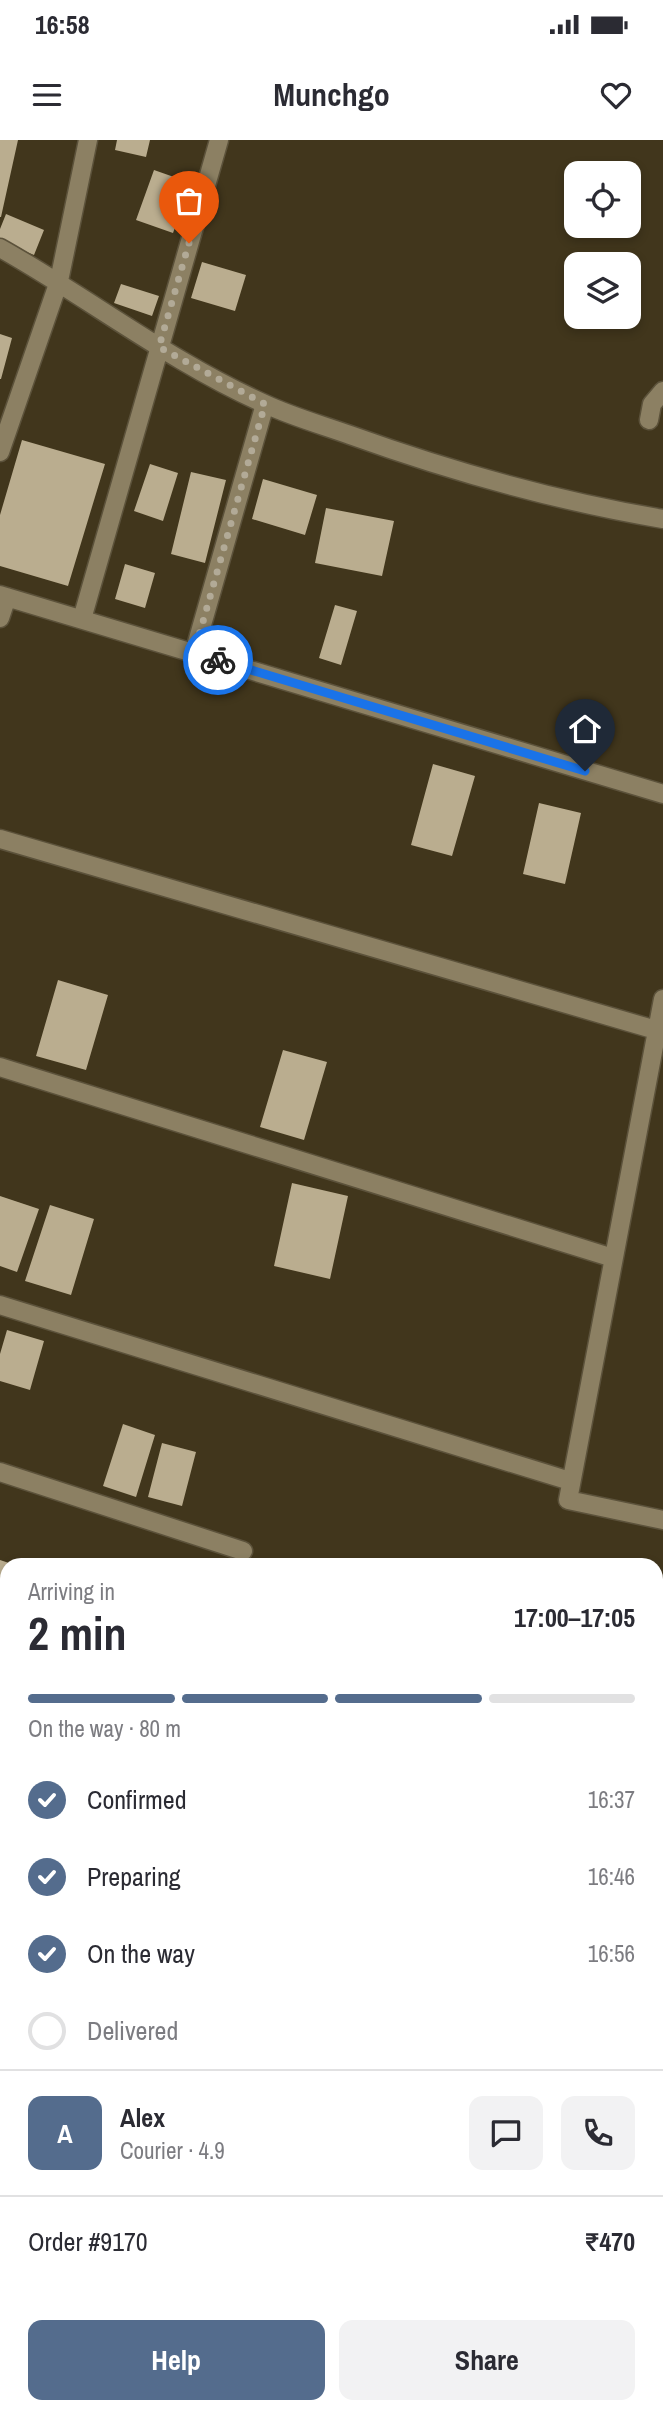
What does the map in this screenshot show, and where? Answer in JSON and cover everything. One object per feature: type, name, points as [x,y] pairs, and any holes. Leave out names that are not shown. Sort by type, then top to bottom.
[{"type":"street","points":[[0,452],[59,281],[88,140]]},
{"type":"street","points":[[82,619],[219,140]]},
{"type":"street","points":[[0,248],[59,281],[159,347],[265,404],[433,465],[586,506],[663,519]]},
{"type":"street","points":[[649,420],[652,404],[663,391]]},
{"type":"street","points":[[194,653],[265,404]]},
{"type":"street","points":[[0,618],[3,596],[663,794]]},
{"type":"street","points":[[0,839],[656,1030]]},
{"type":"street","points":[[663,999],[568,1500],[663,1520]]},
{"type":"street","points":[[0,1067],[613,1258]]},
{"type":"street","points":[[0,1305],[570,1481]]},
{"type":"street","points":[[0,1472],[243,1550]]},
{"type":"building","points":[[0,140],[18,140],[1,217],[0,217]]},
{"type":"building","points":[[117,140],[150,140],[146,157],[115,150]]},
{"type":"building","points":[[154,170],[191,183],[173,233],[136,220]]},
{"type":"building","points":[[6,214],[44,230],[34,255],[0,241],[0,229]]},
{"type":"building","points":[[202,262],[246,275],[235,311],[191,298]]},
{"type":"building","points":[[121,284],[159,296],[152,316],[114,303]]},
{"type":"building","points":[[0,334],[12,338],[1,379],[0,379]]},
{"type":"building","points":[[22,440],[105,464],[68,586],[0,566],[0,515]]},
{"type":"building","points":[[150,464],[178,473],[163,521],[134,511]]},
{"type":"building","points":[[191,472],[226,480],[205,563],[171,554]]},
{"type":"building","points":[[263,479],[317,495],[305,535],[252,519]]},
{"type":"building","points":[[326,508],[394,521],[382,576],[315,563]]},
{"type":"building","points":[[125,564],[155,573],[145,608],[115,599]]},
{"type":"building","points":[[335,605],[357,611],[341,665],[319,658]]},
{"type":"building","points":[[433,764],[475,776],[452,856],[411,845]]},
{"type":"building","points":[[539,803],[581,813],[565,884],[523,874]]},
{"type":"building","points":[[58,980],[108,995],[86,1070],[36,1056]]},
{"type":"building","points":[[283,1050],[327,1062],[304,1140],[260,1127]]},
{"type":"building","points":[[292,1183],[348,1196],[330,1279],[274,1266]]},
{"type":"building","points":[[0,1196],[39,1209],[17,1272],[0,1266]]},
{"type":"building","points":[[50,1205],[94,1219],[71,1295],[25,1281]]},
{"type":"building","points":[[7,1330],[44,1341],[30,1390],[0,1381],[0,1354]]},
{"type":"building","points":[[123,1424],[155,1435],[136,1497],[103,1486]]},
{"type":"building","points":[[162,1443],[196,1452],[182,1506],[148,1497]]},
{"type":"way so far","points":[[189,243],[159,347],[265,404],[194,653],[218,660]]},
{"type":"route","points":[[218,660],[585,771]]}]
